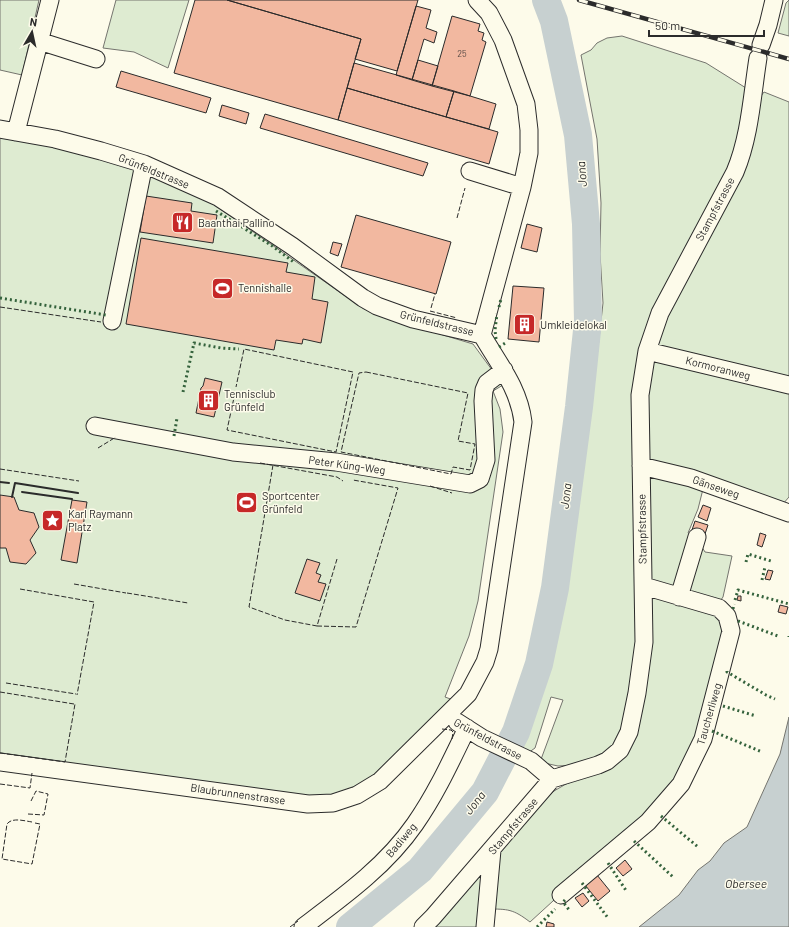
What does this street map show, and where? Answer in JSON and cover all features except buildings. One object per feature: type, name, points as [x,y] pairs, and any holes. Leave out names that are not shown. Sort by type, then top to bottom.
[{"type":"street","points":[[8,130],[39,41],[50,0]]},
{"type":"street","points":[[477,0],[489,13],[503,40],[526,104],[529,130],[529,153],[522,187],[482,335]]},
{"type":"street","name":"Stampfstrasse","points":[[423,927],[492,850],[552,779],[607,761],[614,756],[623,744],[629,732],[643,658],[644,642],[640,396],[647,351],[660,313],[741,156],[746,138],[759,51],[768,25],[774,0]]},
{"type":"street","points":[[39,41],[96,59]]},
{"type":"street","name":"Grünfeldstrasse","points":[[8,130],[55,139],[144,164],[218,197],[292,246],[363,298],[377,306],[413,319],[482,335],[504,370],[519,401],[522,422],[489,649],[485,662],[468,694],[445,717],[486,740],[531,761],[552,779]]},
{"type":"street","points":[[112,321],[144,164]]},
{"type":"street","points":[[470,172],[522,187]]},
{"type":"street","name":"Kormoranweg","points":[[647,351],[789,385]]},
{"type":"street","name":"Peter Küng-Weg","points":[[95,426],[233,452],[336,462],[470,484],[480,479],[486,460],[482,401],[484,390],[487,383],[504,370]]},
{"type":"street","name":"Gänseweg","points":[[641,466],[692,478],[789,513]]},
{"type":"street","points":[[679,597],[697,537]]},
{"type":"street","name":"Taucherliweg","points":[[561,895],[648,822],[681,784],[703,739],[731,631],[728,616],[719,608],[644,586]]},
{"type":"street","name":"Blaubrunnenstrasse","points":[[0,762],[308,804],[333,803],[357,795],[380,781],[445,717]]},
{"type":"street","name":"Badiweg","points":[[303,927],[347,894],[389,856],[414,826],[434,795],[467,728]]},
{"type":"street","points":[[485,927],[492,850]]},
{"type":"green space","points":[[0,0],[39,0],[22,75],[0,70]]},
{"type":"green space","points":[[116,0],[189,0],[168,68],[134,52],[103,48]]},
{"type":"green space","points":[[789,0],[789,36],[778,33],[786,3]]},
{"type":"green space","points":[[622,36],[706,63],[746,88],[741,128],[725,177],[645,335],[638,631],[626,718],[614,747],[603,754],[575,765],[558,766],[540,762],[563,700],[551,697],[535,748],[528,753],[521,751],[539,695],[557,617],[586,436],[603,303],[600,254],[601,203],[597,139],[581,55],[591,50],[597,43],[607,38]]},
{"type":"green space","points":[[764,92],[789,102],[789,497],[782,505],[705,481],[698,509],[688,533],[695,536],[705,552],[732,556],[723,597],[718,604],[731,631],[681,784],[530,922],[514,912],[500,909],[487,909],[485,927],[432,927],[535,809],[554,791],[566,784],[589,775],[631,745],[648,389],[658,336]]},
{"type":"green space","name":"Sportcenter Grünfeld","points":[[0,137],[76,151],[158,176],[206,199],[364,309],[390,319],[473,344],[503,385],[493,391],[500,409],[503,432],[478,601],[469,636],[445,697],[456,701],[438,712],[385,768],[364,784],[341,793],[321,797],[293,795],[0,755]]},
{"type":"water","name":"Obersee","points":[[789,717],[789,927],[639,927],[679,895],[698,870],[710,861],[724,843],[747,827],[780,754]]},
{"type":"waterway","name":"Jona","points":[[350,927],[420,870],[485,792],[516,732],[539,664],[555,588],[579,407],[588,321],[586,224],[578,135],[554,21],[546,0]]},
{"type":"railway","points":[[579,0],[789,59]]},
{"type":"hedge","points":[[216,211],[271,245],[295,263]]},
{"type":"hedge","points":[[0,298],[106,315]]},
{"type":"hedge","points":[[499,307],[501,299]]},
{"type":"hedge","points":[[496,339],[495,330],[497,314]]},
{"type":"hedge","points":[[499,347],[507,342]]},
{"type":"hedge","points":[[183,392],[194,343],[221,348],[239,349]]},
{"type":"hedge","points":[[174,436],[177,418]]},
{"type":"hedge","points":[[746,562],[748,554],[771,561]]},
{"type":"hedge","points":[[762,580],[765,567]]},
{"type":"hedge","points":[[735,600],[738,590],[789,604]]},
{"type":"hedge","points":[[733,609],[734,604]]},
{"type":"hedge","points":[[738,621],[778,636]]},
{"type":"hedge","points":[[727,671],[775,699]]},
{"type":"hedge","points":[[723,706],[756,716]]},
{"type":"hedge","points":[[712,731],[762,752]]},
{"type":"hedge","points":[[661,816],[698,847]]},
{"type":"hedge","points":[[634,841],[673,877]]},
{"type":"hedge","points":[[608,863],[627,892]]},
{"type":"hedge","points":[[582,883],[608,918]]},
{"type":"hedge","points":[[565,900],[563,902],[570,911]]},
{"type":"hedge","points":[[537,927],[555,909]]},
{"type":"fence","points":[[457,218],[465,188]]},
{"type":"fence","points":[[431,308],[435,294]]},
{"type":"fence","points":[[0,307],[101,322]]},
{"type":"fence","points":[[430,311],[457,318]]},
{"type":"fence","points":[[235,393],[227,430],[336,452],[353,372],[244,349],[236,387]]},
{"type":"fence","points":[[366,372],[468,393],[458,441],[475,444],[470,470],[453,467],[451,474],[341,452],[359,373],[366,372]]},
{"type":"fence","points":[[98,448],[116,437]]},
{"type":"fence","points":[[260,463],[337,477],[343,481]]},
{"type":"fence","points":[[273,465],[249,607],[285,620],[317,626],[337,559]]},
{"type":"fence","points":[[0,469],[79,481]]},
{"type":"fence","points":[[317,626],[356,627],[398,488],[353,480]]},
{"type":"fence","points":[[430,486],[452,493]]},
{"type":"fence","points":[[74,584],[126,593]]},
{"type":"fence","points":[[20,589],[94,602],[77,695]]},
{"type":"fence","points":[[127,593],[188,603]]},
{"type":"fence","points":[[6,683],[76,694]]},
{"type":"fence","points":[[0,692],[74,704]]},
{"type":"fence","points":[[0,753],[65,762],[75,704]]},
{"type":"fence","points":[[442,729],[451,730],[453,732],[452,739]]},
{"type":"fence","points":[[0,784],[30,788],[32,773]]},
{"type":"fence","points":[[28,814],[44,815],[48,794],[36,791],[31,801]]},
{"type":"fence","points":[[32,822],[15,820],[7,824],[2,859],[32,864],[40,824],[35,823]]},
{"type":"fence","points":[[290,927],[298,921]]},
{"type":"wall","points":[[0,482],[9,483]]},
{"type":"wall","points":[[12,497],[15,483],[78,493]]},
{"type":"wall","points":[[22,492],[72,499]]},
{"type":"place","name":"Baanthai Pallino","points":[[183,223]]},
{"type":"place","name":"Tennishalle","points":[[223,288]]},
{"type":"place","name":"Umkleidelokal","points":[[525,325]]},
{"type":"place","name":"Tennisclub Grünfeld","points":[[208,400]]},
{"type":"place","name":"Sportcenter Grünfeld","points":[[247,502]]},
{"type":"place","name":"Karl Raymann Platz","points":[[53,520]]}]
